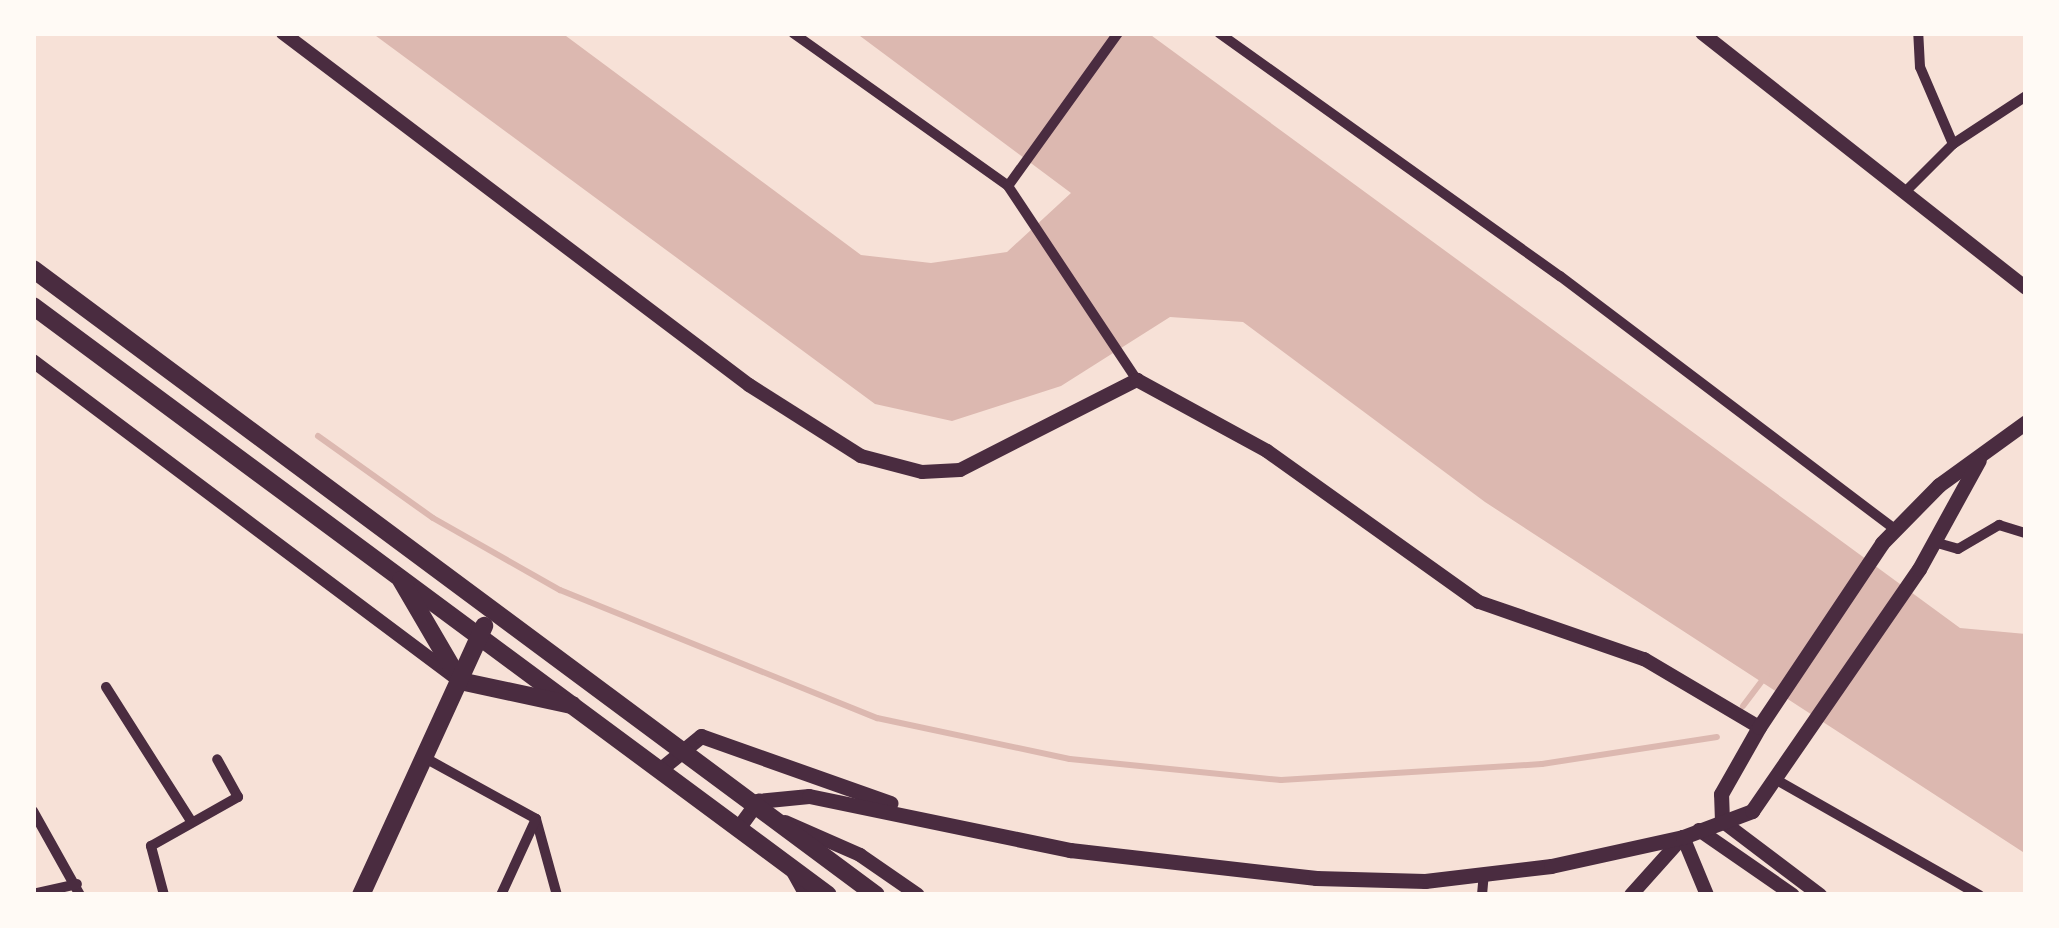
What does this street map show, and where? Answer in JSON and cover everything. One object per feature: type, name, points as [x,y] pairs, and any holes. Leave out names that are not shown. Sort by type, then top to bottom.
[{"type":"highway","points":[[33,269],[490,610],[758,801],[876,895]]},
{"type":"highway","points":[[33,306],[740,824],[828,895]]},
{"type":"highway","points":[[396,571],[460,681],[582,707]]},
{"type":"highway","points":[[361,895],[427,759],[490,610]]},
{"type":"main road","points":[[1722,821],[1721,794],[1762,721],[1882,543],[2026,422]]},
{"type":"main road","points":[[740,824],[758,801],[809,796],[1070,850],[1316,878],[1484,874],[1691,834],[1752,811],[1919,569],[1979,460]]},
{"type":"main road","points":[[663,767],[680,746],[701,736],[926,818]]},
{"type":"street","points":[[283,33],[749,385],[861,456],[922,472],[960,470],[1137,380]]},
{"type":"street","points":[[794,33],[1008,186],[1137,380],[1267,452],[1480,602],[1644,659],[1762,721]]},
{"type":"street","points":[[1008,186],[1118,33]]},
{"type":"street","points":[[1220,33],[1560,276],[1895,529]]},
{"type":"street","points":[[1702,33],[2026,288]]},
{"type":"street","points":[[1918,33],[1920,67],[1953,144]]},
{"type":"street","points":[[1904,194],[1953,144],[2026,96]]},
{"type":"street","points":[[33,362],[460,681]]},
{"type":"street","points":[[1934,542],[1958,549],[1999,525],[2026,533]]},
{"type":"street","points":[[106,687],[191,821]]},
{"type":"street","points":[[164,895],[151,846],[238,797],[217,759]]},
{"type":"street","points":[[427,759],[536,819],[556,895]]},
{"type":"street","points":[[1775,779],[1979,895]]},
{"type":"street","points":[[33,811],[78,889],[33,894]]},
{"type":"street","points":[[501,895],[536,819]]},
{"type":"street","points":[[1722,821],[1820,895]]},
{"type":"street","points":[[785,822],[860,856],[918,895]]},
{"type":"street","points":[[1631,895],[1691,834]]},
{"type":"street","points":[[1691,834],[1707,895]]},
{"type":"street","points":[[1691,834],[1793,895]]},
{"type":"street","points":[[788,862],[802,893]]},
{"type":"street","points":[[1482,895],[1484,874]]},
{"type":"shaded area","points":[[372,33],[562,33],[861,255],[931,263],[1007,252],[1071,193],[856,33],[1148,33],[1960,628],[2026,634],[2026,854],[1485,502],[1243,322],[1170,317],[1061,386],[952,421],[875,404]]},
{"type":"waterway","points":[[318,436],[433,518],[560,590],[877,718],[1070,759],[1281,780],[1542,764],[1717,737]]},
{"type":"waterway","points":[[1743,706],[1766,675]]}]
